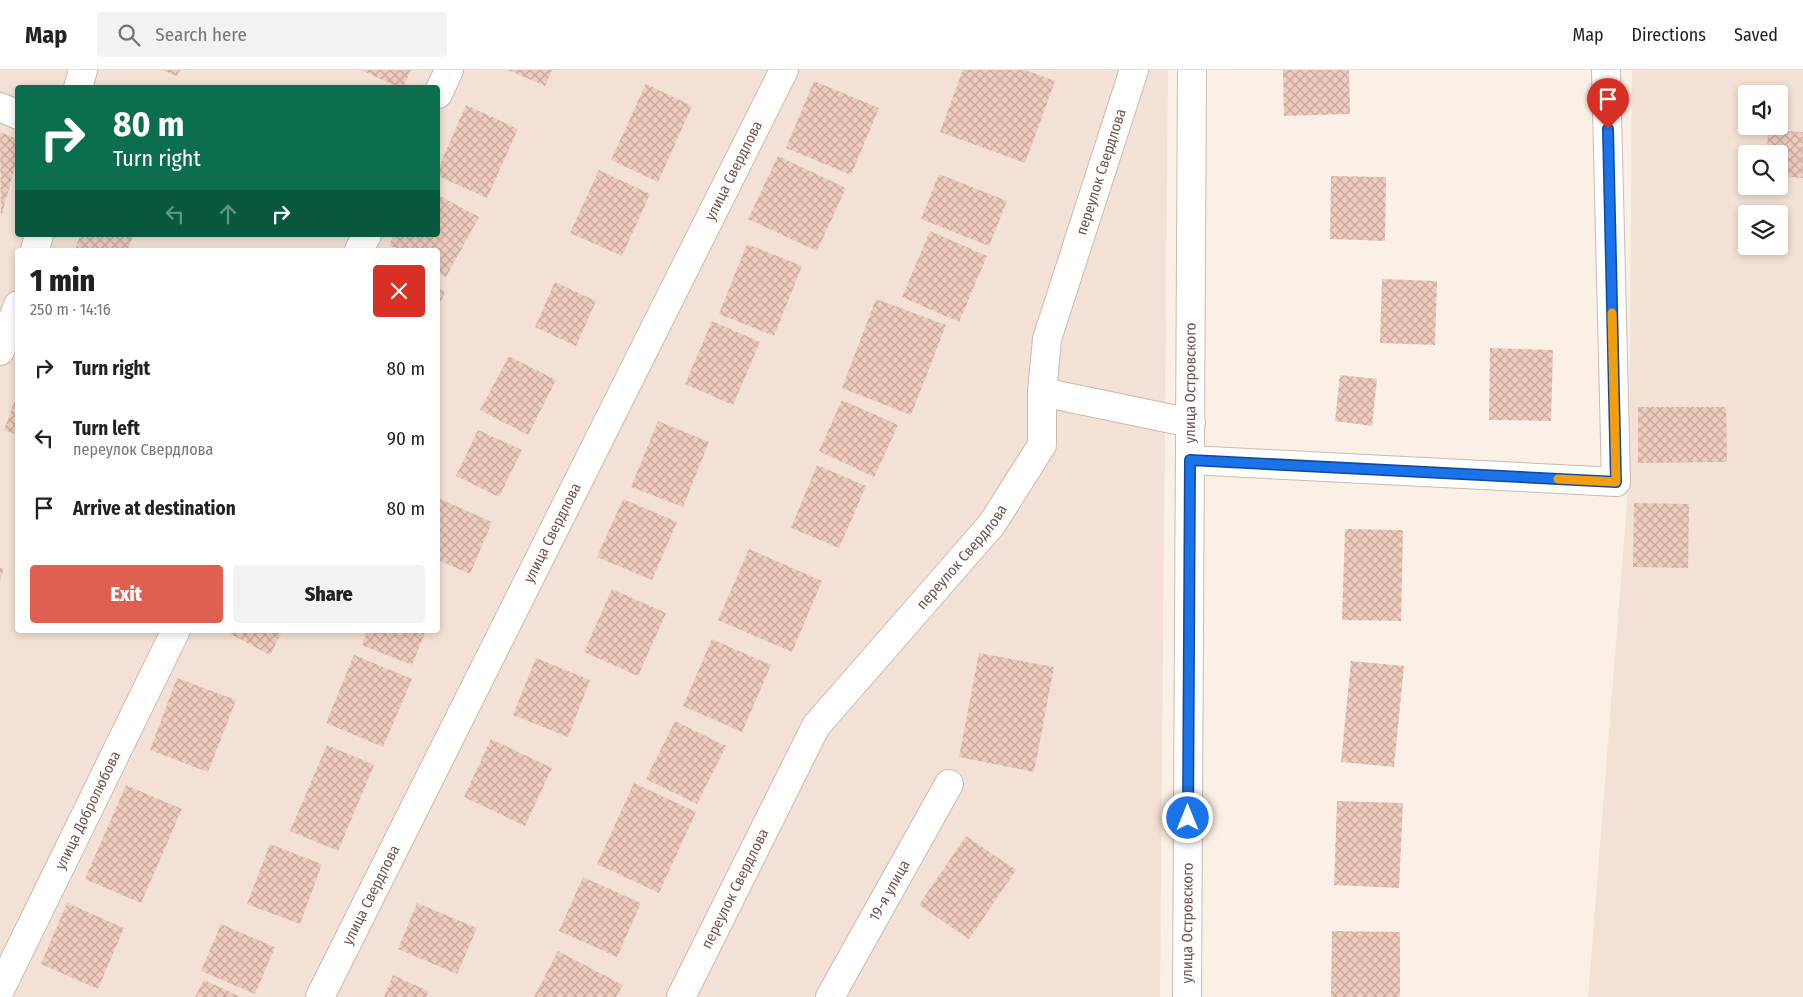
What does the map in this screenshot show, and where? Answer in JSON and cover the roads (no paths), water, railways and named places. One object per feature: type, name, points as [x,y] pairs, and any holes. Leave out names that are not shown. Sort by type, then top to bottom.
[{"type":"street","points":[[79,85],[83,70]]},
{"type":"street","points":[[440,90],[449,70]]},
{"type":"street","name":"улица Свердлова","points":[[320,997],[784,70]]},
{"type":"street","name":"переулок Свердлова","points":[[681,997],[816,726],[992,524],[1042,445],[1042,392],[1047,339],[1134,70]]},
{"type":"street","name":"улица Островского","points":[[1187,997],[1192,70]]},
{"type":"street","points":[[1190,460],[1616,482],[1606,70]]},
{"type":"street","points":[[0,107],[15,114]]},
{"type":"street","points":[[0,351],[15,313]]},
{"type":"street","points":[[1042,392],[1191,423]]},
{"type":"street","name":"улица Добролюбова","points":[[0,990],[175,633]]},
{"type":"street","name":"19-я улица","points":[[830,997],[949,784]]}]
